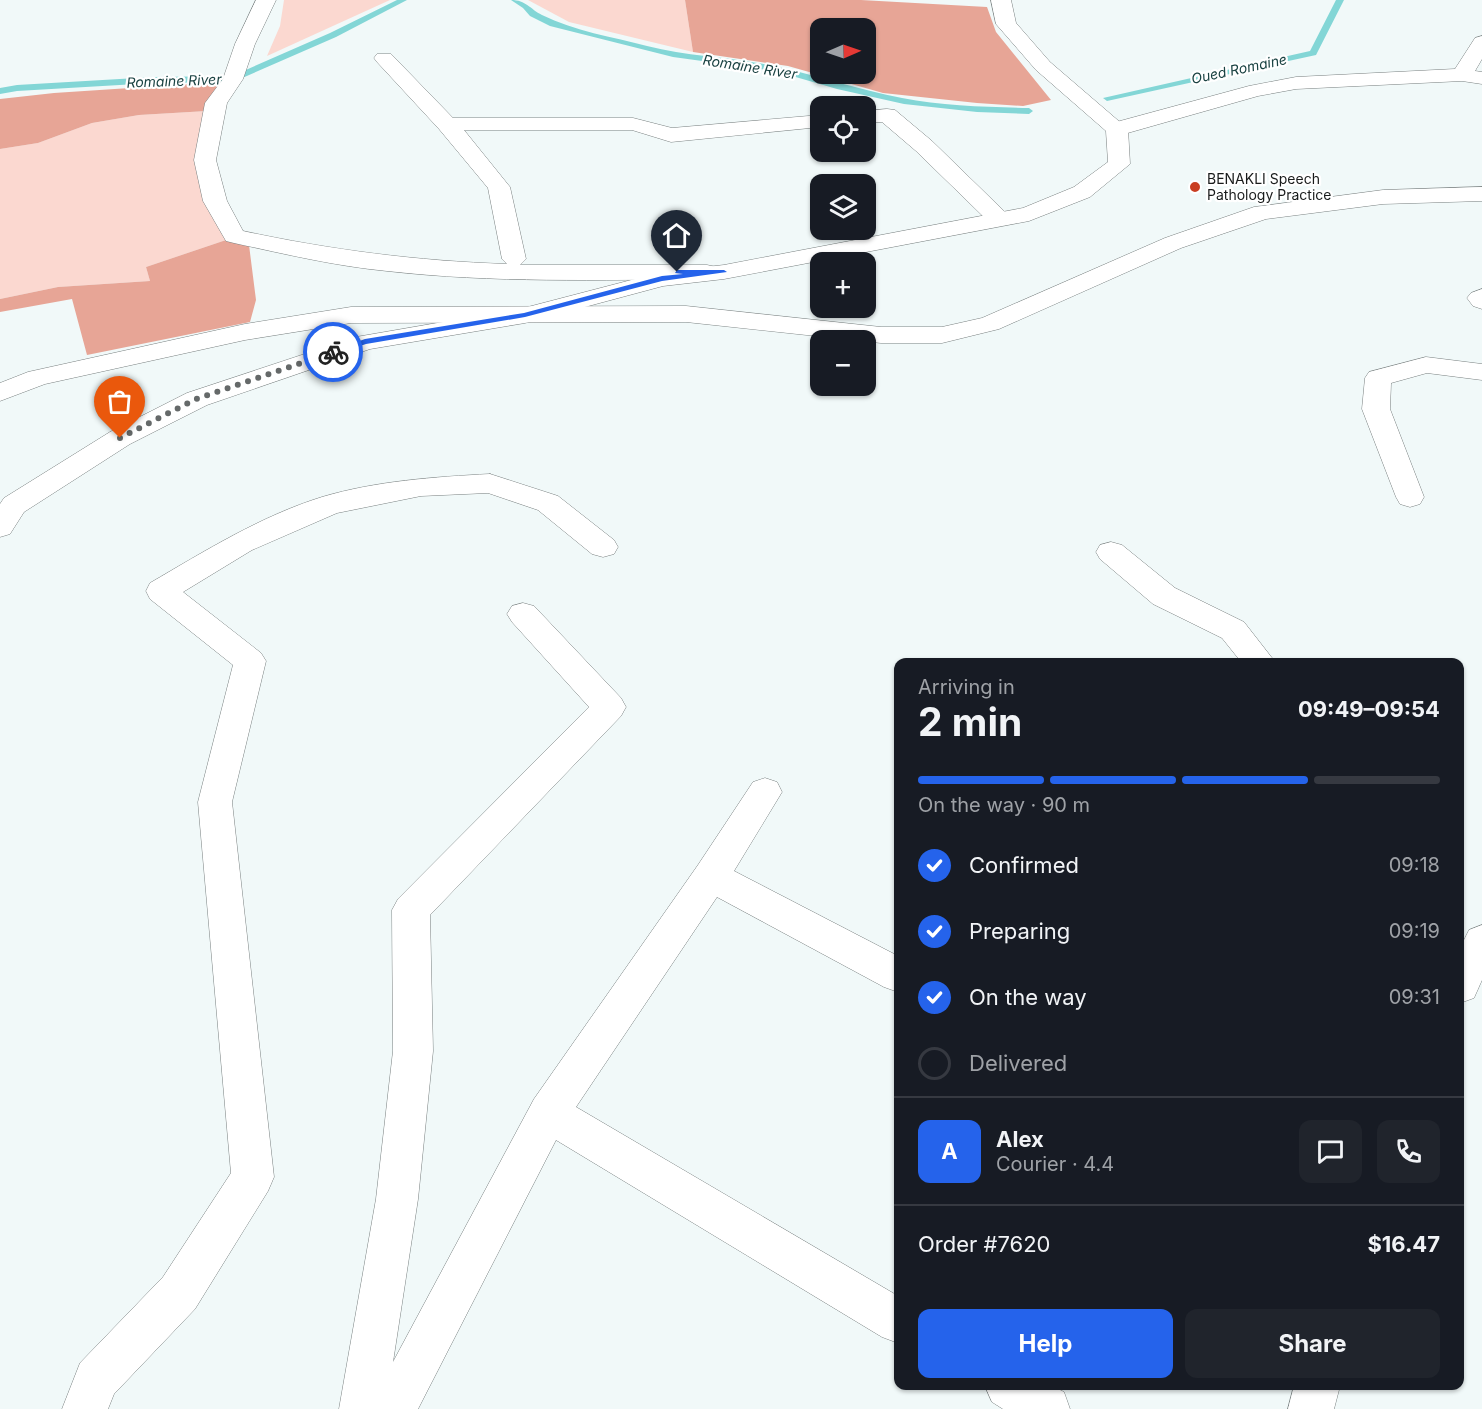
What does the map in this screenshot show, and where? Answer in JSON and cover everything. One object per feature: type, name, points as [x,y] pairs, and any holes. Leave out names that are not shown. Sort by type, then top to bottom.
[{"type":"street","points":[[266,0],[245,44],[233,79],[216,103],[205,160],[215,201],[234,236],[293,249],[387,264],[492,272],[724,272]]},
{"type":"street","points":[[0,527],[14,505],[120,438],[196,399],[365,342],[525,315],[662,279],[724,272],[1029,214],[1082,192],[1119,164],[1117,129],[1043,66],[1006,24],[1001,0]]},
{"type":"street","points":[[1117,129],[1256,90],[1296,83],[1472,76],[1482,42]]},
{"type":"street","points":[[384,58],[447,124],[499,187],[514,259]]},
{"type":"street","points":[[876,116],[887,115],[924,146],[999,219]]},
{"type":"street","points":[[447,124],[633,124],[671,135],[810,122]]},
{"type":"street","points":[[0,393],[37,378],[245,332],[351,315],[686,314],[881,335],[942,335],[990,324],[1173,243],[1262,212],[1383,197],[1482,194]]},
{"type":"street","points":[[1410,497],[1376,409],[1378,378],[1426,365],[1482,372]]},
{"type":"street","points":[[85,1409],[96,1379],[179,1293],[253,1177],[215,802],[250,661],[161,591],[242,543],[330,505],[421,487],[490,483],[548,503],[603,547]]},
{"type":"street","points":[[1111,552],[1164,596],[1233,630],[1256,658]]},
{"type":"street","points":[[362,1409],[398,1199],[413,1051],[411,910],[609,706],[523,614]]},
{"type":"street","points":[[393,1409],[548,1113],[711,876],[765,792]]},
{"type":"street","points":[[711,876],[894,973]]},
{"type":"street","points":[[1464,979],[1482,941]]},
{"type":"street","points":[[548,1113],[894,1319]]},
{"type":"street","points":[[1015,1390],[1047,1409]]},
{"type":"street","points":[[1311,1409],[1316,1390]]},
{"type":"shaded area","points":[[284,0],[390,0],[267,56],[280,26]]},
{"type":"shaded area","points":[[528,0],[685,0],[693,52],[569,22]]},
{"type":"shaded area","points":[[685,0],[861,0],[987,7],[996,32],[1051,100],[1023,106],[977,103],[883,93],[851,84],[876,84],[876,18],[810,18],[810,72],[788,66],[693,52]]},
{"type":"shaded area","points":[[221,82],[208,104],[207,111],[139,115],[92,123],[38,143],[0,149],[0,99],[54,93]]},
{"type":"shaded area","points":[[207,111],[209,202],[226,240],[146,267],[150,281],[58,287],[0,299],[0,149],[38,143],[92,123],[139,115]]},
{"type":"shaded area","points":[[226,240],[249,245],[256,300],[250,322],[87,355],[72,299],[0,312],[0,299],[58,287],[150,281],[146,267]]},
{"type":"waterway","name":"Romaine River","points":[[0,91],[154,80],[233,79],[333,35],[403,0]]},
{"type":"waterway","name":"Romaine River","points":[[515,0],[526,6],[533,14],[553,24],[673,55],[776,69],[840,87],[904,101],[977,109],[1029,111]]},
{"type":"waterway","name":"Oued Romaine","points":[[1107,98],[1313,53],[1340,0]]},
{"type":"way so far","points":[[120,438],[196,399],[333,352]]},
{"type":"place","name":"BENAKLI Speech Pathology Practice","points":[[1195,187]]},
{"type":"route","points":[[333,352],[365,342],[525,315],[662,279],[724,272],[677,272]]}]
